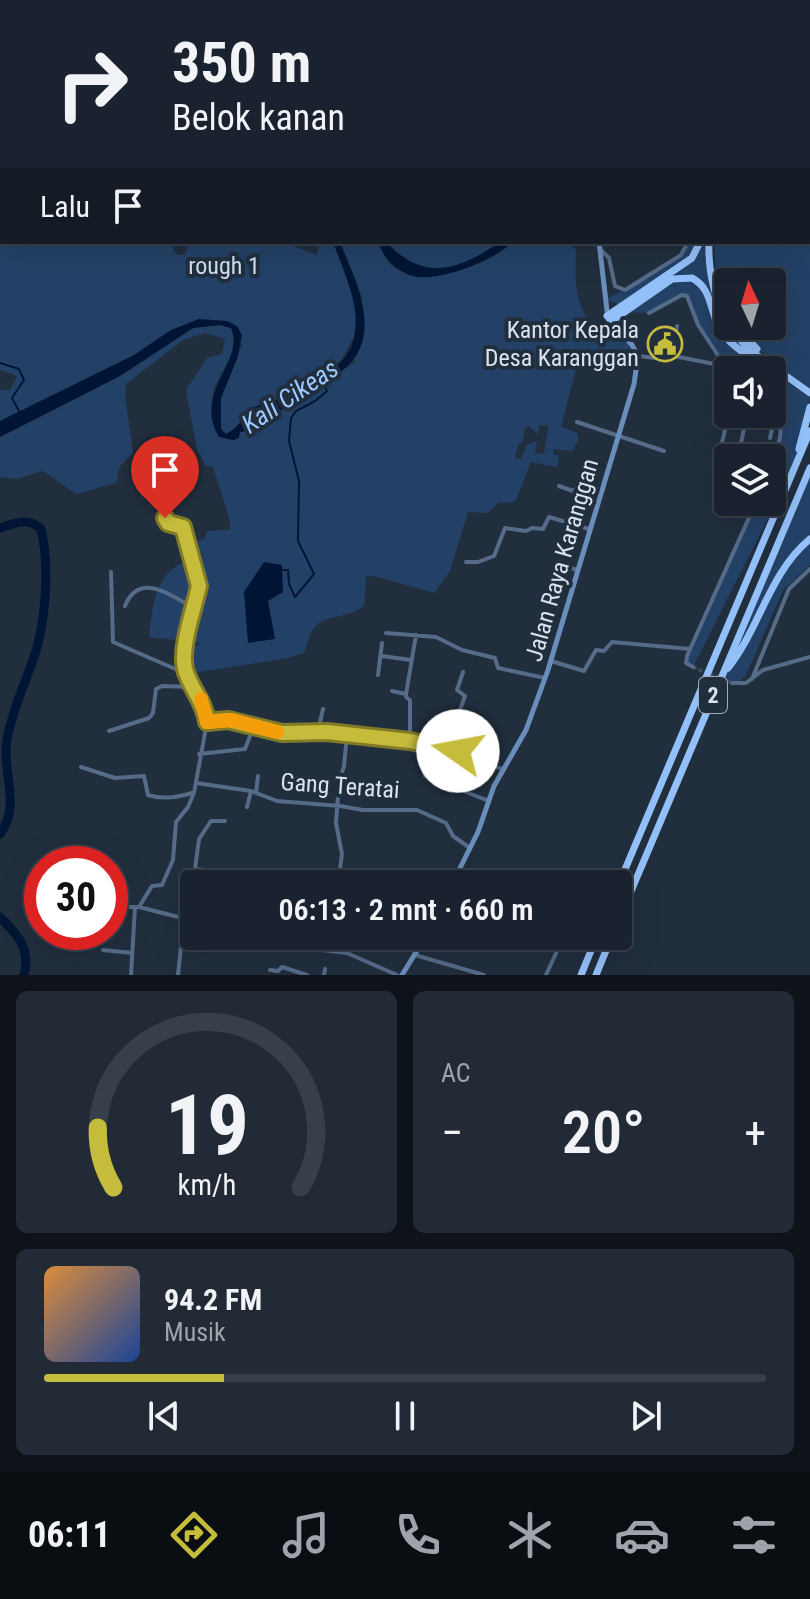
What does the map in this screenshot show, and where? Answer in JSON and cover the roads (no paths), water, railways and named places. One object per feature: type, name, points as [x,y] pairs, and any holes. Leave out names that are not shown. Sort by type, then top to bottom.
[{"type":"highway","points":[[608,319],[692,258],[699,244]]},
{"type":"highway","points":[[712,244],[715,268]]},
{"type":"highway","points":[[712,244],[714,286]]},
{"type":"highway","points":[[622,309],[672,279],[692,278],[704,288],[716,323],[725,337],[751,356]]},
{"type":"highway","points":[[741,340],[747,348],[806,390]]},
{"type":"highway","points":[[747,340],[806,390]]},
{"type":"highway","points":[[786,379],[806,390]]},
{"type":"highway","points":[[796,463],[810,407]]},
{"type":"highway","name":"2","points":[[625,870],[810,431]]},
{"type":"highway","name":"2","points":[[632,889],[810,468]]},
{"type":"highway","points":[[722,675],[740,654],[771,590],[791,558],[810,539]]},
{"type":"highway","points":[[581,975],[591,950]]},
{"type":"highway","points":[[596,975],[606,950]]},
{"type":"street","points":[[599,245],[609,258],[615,286],[625,290],[681,255],[687,244]]},
{"type":"street","points":[[599,245],[608,319],[638,356],[664,359],[674,356],[714,365]]},
{"type":"street","points":[[649,313],[682,295],[687,296],[698,325],[719,356]]},
{"type":"street","points":[[606,299],[622,309],[620,335]]},
{"type":"street","points":[[674,356],[677,326]]},
{"type":"street","name":"Jalan Raya Karanggan","points":[[459,870],[504,770],[526,730],[545,679],[634,384],[638,356]]},
{"type":"street","points":[[577,422],[664,451]]},
{"type":"street","points":[[770,438],[772,428]]},
{"type":"street","points":[[131,975],[137,907],[152,886],[162,885],[169,869],[175,847],[176,822],[194,793],[207,722],[201,701],[187,674],[184,652],[199,586],[198,577],[183,527],[166,521],[165,473]]},
{"type":"street","points":[[559,486],[573,491],[577,487],[600,493]]},
{"type":"street","points":[[693,667],[686,661],[690,649],[750,516]]},
{"type":"street","points":[[466,562],[493,557],[504,528],[526,531],[544,529],[549,517],[589,529]]},
{"type":"street","points":[[566,566],[577,570]]},
{"type":"street","points":[[752,679],[789,589],[810,569]]},
{"type":"street","points":[[111,572],[113,642],[187,674]]},
{"type":"street","points":[[125,606],[134,592],[150,587],[162,590],[193,608]]},
{"type":"street","points":[[386,633],[436,637],[462,650],[493,657],[498,668],[545,679]]},
{"type":"street","points":[[406,694],[416,635]]},
{"type":"street","points":[[551,661],[584,671],[596,650],[604,651],[612,642],[690,649]]},
{"type":"street","points":[[378,675],[382,643]]},
{"type":"street","points":[[381,656],[411,660]]},
{"type":"street","points":[[732,683],[741,684],[763,670],[810,657]]},
{"type":"street","points":[[458,751],[460,710],[465,696],[457,690],[463,672]]},
{"type":"street","points":[[109,731],[149,718],[153,713],[156,689],[162,686],[193,687]]},
{"type":"street","points":[[392,691],[406,694],[411,701],[410,741]]},
{"type":"street","points":[[318,731],[323,709]]},
{"type":"street","points":[[207,722],[223,719],[282,733],[318,731],[410,741],[458,751],[504,770]]},
{"type":"street","points":[[199,754],[245,749],[254,726]]},
{"type":"street","points":[[340,870],[342,854],[336,829],[337,805],[347,735]]},
{"type":"street","points":[[81,767],[115,778],[144,776],[148,795],[154,797],[166,799],[194,793]]},
{"type":"street","points":[[247,807],[258,776]]},
{"type":"street","points":[[425,776],[489,802]]},
{"type":"street","name":"Gang Teratai","points":[[196,783],[254,792],[277,801],[363,810],[417,810],[446,823],[453,836],[470,848]]},
{"type":"street","points":[[205,870],[195,869],[199,839],[210,821],[225,821]]},
{"type":"street","points":[[128,907],[180,917]]},
{"type":"street","points":[[103,950],[132,953]]},
{"type":"street","points":[[178,975],[181,950]]},
{"type":"street","points":[[322,950],[347,953],[400,975],[418,950]]},
{"type":"street","points":[[546,975],[557,951]]},
{"type":"street","points":[[415,955],[484,975]]},
{"type":"street","points":[[270,970],[278,971],[282,967],[307,975]]},
{"type":"street","points":[[324,975],[325,969]]},
{"type":"water","name":"Kali Cikeas","points":[[334,244],[341,244],[363,307],[363,340],[356,355],[332,382],[247,431],[240,432],[239,438],[219,437],[212,421],[215,392],[234,341],[231,328],[220,325],[193,328],[120,376],[0,437],[0,421],[134,355],[171,330],[199,319],[227,321],[237,326],[242,335],[237,359],[221,398],[221,429],[226,434],[257,406],[277,399],[331,370],[347,355],[354,340],[356,324],[351,290]]},
{"type":"water","points":[[380,244],[390,244],[413,263],[435,268],[458,265],[497,245],[510,244],[480,263],[451,273],[423,277],[407,274],[383,253]]},
{"type":"water","points":[[264,562],[282,565],[283,592],[268,601],[275,639],[248,643],[244,592]]},
{"type":"waterway","points":[[0,363],[19,369],[24,380],[12,398],[20,413]]},
{"type":"waterway","name":"Kali Cikeas","points":[[283,570],[288,570],[289,584],[295,597],[314,574],[298,541],[299,481],[289,441],[291,418],[296,411],[327,391],[325,386]]},
{"type":"waterway","points":[[0,528],[26,522],[41,529],[46,578],[37,648],[7,739],[10,812],[0,834]]},
{"type":"waterway","points":[[0,917],[24,950],[24,975]]},
{"type":"tunnel","points":[[693,667],[732,683]]},
{"type":"place","name":"Kantor Kepala Desa Karanggan","points":[[665,344]]},
{"type":"park label","name":"rough 1","points":[[224,266]]}]
